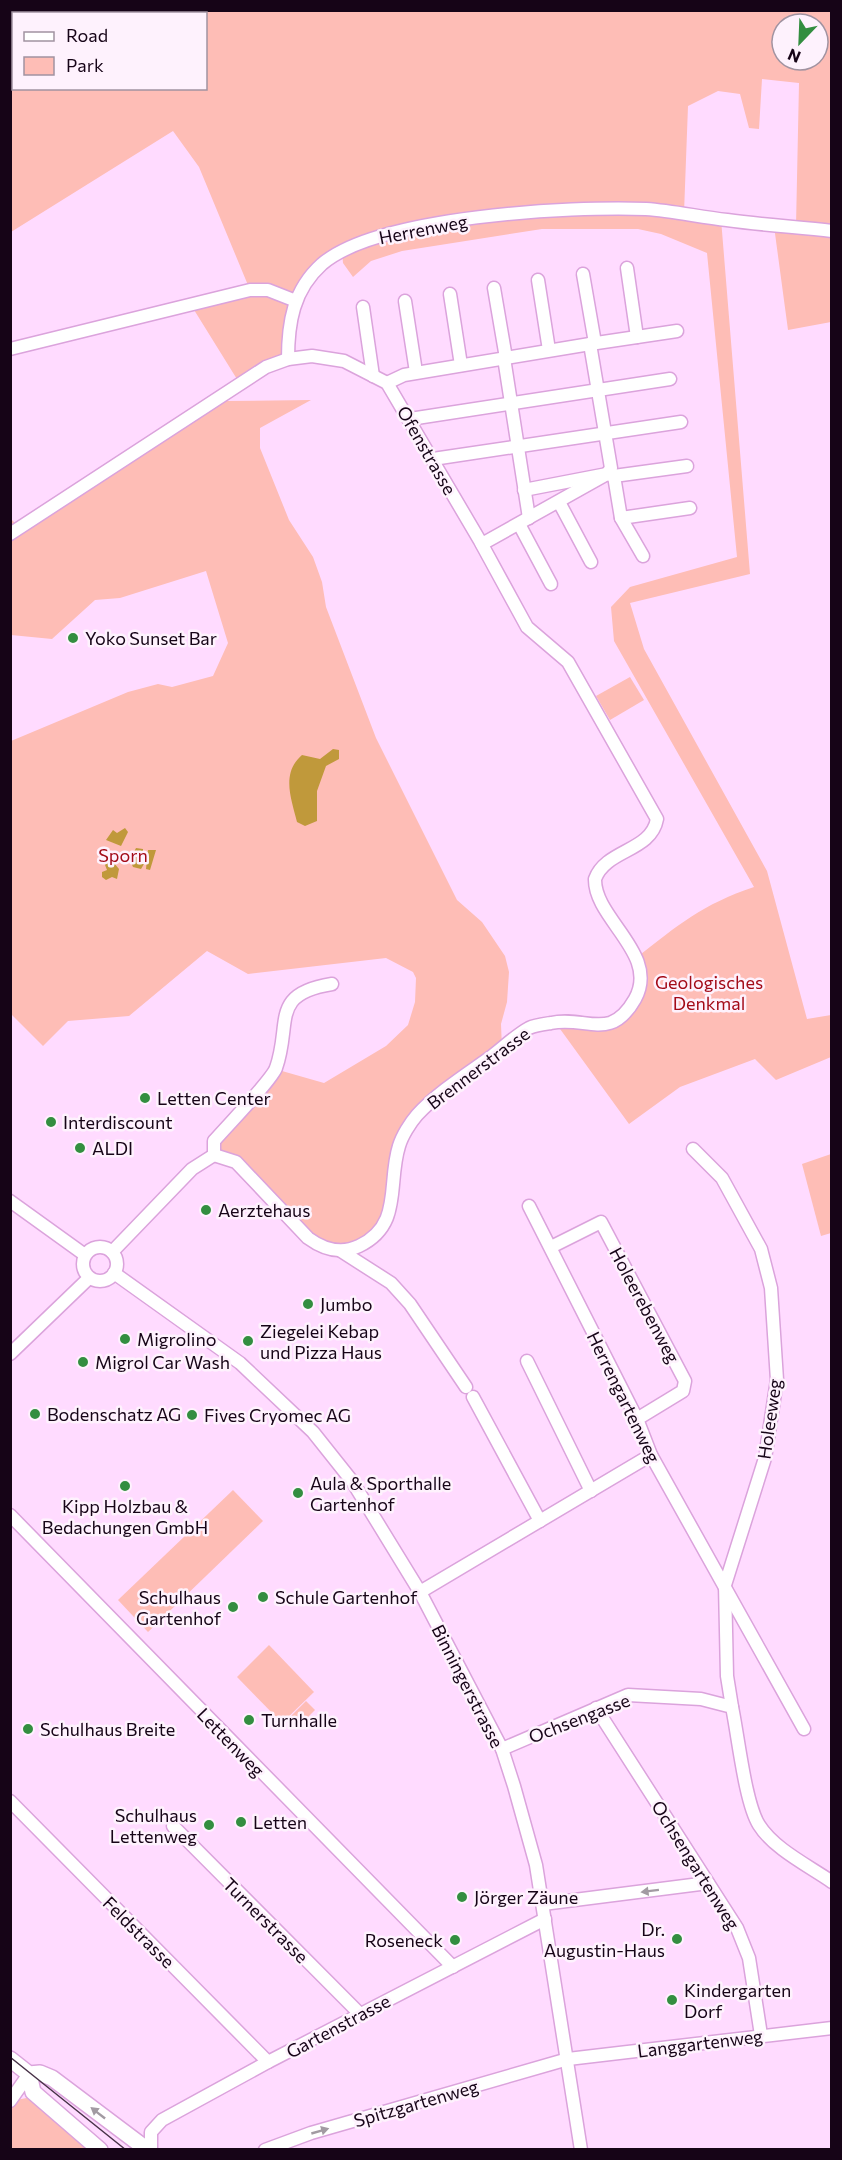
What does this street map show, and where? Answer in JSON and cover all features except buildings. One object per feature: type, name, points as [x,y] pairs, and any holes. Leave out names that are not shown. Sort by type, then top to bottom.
[{"type":"main road","points":[[10,2059],[29,2074],[33,2092],[100,2150]]},
{"type":"main road","points":[[29,2074],[40,2073],[52,2078],[145,2149]]},
{"type":"street","name":"Herrenweg","points":[[296,301],[308,280],[323,264],[342,251],[380,235],[419,227],[525,213],[646,209],[831,231]]},
{"type":"street","points":[[627,268],[637,337]]},
{"type":"street","points":[[583,274],[611,475],[621,518],[643,556]]},
{"type":"street","points":[[538,280],[549,350]]},
{"type":"street","points":[[494,288],[524,490],[524,521],[551,584]]},
{"type":"street","points":[[10,349],[250,290],[268,290],[296,301],[288,331],[288,359]]},
{"type":"street","points":[[450,294],[461,365]]},
{"type":"street","points":[[405,301],[416,372]]},
{"type":"street","points":[[363,307],[373,376]]},
{"type":"street","points":[[10,534],[240,384],[288,359],[312,356],[344,361],[387,383],[416,372],[677,331]]},
{"type":"street","points":[[410,419],[670,379]]},
{"type":"street","name":"Ofenstrasse","points":[[387,383],[482,544],[517,609]]},
{"type":"street","points":[[433,459],[681,422]]},
{"type":"street","points":[[524,490],[611,475],[687,466]]},
{"type":"street","points":[[482,544],[611,475]]},
{"type":"street","points":[[559,501],[591,562]]},
{"type":"street","points":[[621,518],[690,508]]},
{"type":"street","name":"Brennerstrasse","points":[[341,1251],[367,1242],[377,1234],[387,1220],[399,1146],[416,1116],[435,1098],[530,1027],[555,1022],[594,1026],[611,1024],[636,998],[640,979],[636,958],[597,893],[595,879],[608,862],[648,837],[657,819],[568,662],[527,627],[517,609]]},
{"type":"street","points":[[213,1155],[214,1141],[275,1069],[285,1011],[293,998],[306,990],[332,984]]},
{"type":"street","name":"Holeeweg","points":[[693,1149],[722,1178],[738,1204],[761,1249],[771,1288],[777,1380],[773,1409],[765,1458],[725,1585],[727,1676],[732,1707]]},
{"type":"street","points":[[213,1155],[236,1162],[308,1238],[321,1247],[341,1251],[391,1283],[410,1304],[469,1392],[540,1521]]},
{"type":"street","points":[[112,1252],[192,1169],[213,1155]]},
{"type":"street","points":[[10,1201],[85,1255]]},
{"type":"street","name":"Herrengartenweg","points":[[529,1206],[637,1419],[651,1455],[804,1729]]},
{"type":"street","name":"Holeerebenweg","points":[[551,1247],[601,1222],[685,1381],[682,1391],[637,1419]]},
{"type":"street","points":[[98,1247],[112,1252],[117,1262],[114,1274],[105,1281],[88,1278],[83,1270],[85,1255],[98,1247]]},
{"type":"street","name":"Binningerstrasse","points":[[114,1274],[240,1363],[313,1432],[352,1481],[420,1592],[502,1749],[536,1865],[581,2150]]},
{"type":"street","points":[[10,1354],[88,1278]]},
{"type":"street","points":[[526,1361],[591,1491]]},
{"type":"street","points":[[420,1592],[651,1455]]},
{"type":"street","name":"Lettenweg","points":[[10,1515],[453,1967]]},
{"type":"street","name":"Ochsengasse","points":[[502,1749],[628,1695],[701,1699],[732,1707]]},
{"type":"street","name":"Ochsengartenweg","points":[[596,1707],[724,1904],[744,1943],[749,1958],[761,2036]]},
{"type":"street","points":[[732,1707],[752,1807],[759,1825],[780,1846],[831,1882]]},
{"type":"street","name":"Feldstrasse","points":[[10,1801],[268,2062]]},
{"type":"street","name":"Turnerstrasse","points":[[173,1826],[360,2014]]},
{"type":"street","points":[[543,1904],[708,1882]]},
{"type":"street","name":"Gartenstrasse","points":[[145,2149],[156,2125],[268,2062],[545,1919]]},
{"type":"street","name":"Langgartenweg","points":[[568,2059],[831,2028]]},
{"type":"street","name":"Spitzgartenweg","points":[[265,2150],[568,2059]]},
{"type":"street","points":[[10,2101],[29,2074]]},
{"type":"green space","name":"Geologisches Denkmal","points":[[11,11],[831,11],[831,322],[788,330],[774,226],[796,226],[799,83],[762,79],[759,129],[749,128],[740,94],[718,91],[688,106],[684,213],[721,219],[750,574],[630,603],[644,649],[767,871],[807,1019],[831,1015],[831,1057],[776,1080],[755,1059],[680,1087],[629,1124],[555,1022],[611,1024],[636,998],[636,958],[705,908],[754,887],[614,641],[611,607],[630,587],[737,557],[707,253],[661,234],[638,229],[542,229],[402,251],[371,261],[353,277],[343,263],[342,251],[323,264],[296,301],[288,359],[240,384],[191,305],[250,290],[199,167],[173,131],[11,232]]},
{"type":"green space","name":"Sporn","points":[[224,395],[227,401],[311,400],[260,428],[260,448],[289,520],[313,557],[322,582],[326,607],[376,738],[457,900],[482,922],[505,956],[509,972],[507,1002],[501,1024],[502,1049],[408,1127],[387,1219],[367,1242],[321,1247],[236,1162],[214,1155],[214,1141],[275,1069],[324,1083],[386,1046],[408,1025],[415,1002],[416,978],[413,972],[386,958],[248,974],[207,951],[129,1016],[68,1021],[43,1046],[11,1014],[11,741],[128,692],[158,684],[172,687],[213,676],[228,643],[206,571],[120,598],[95,600],[52,639],[11,635],[10,518],[20,528]]},
{"type":"green space","points":[[630,677],[644,700],[610,720],[596,696]]},
{"type":"green space","points":[[831,1154],[831,1233],[821,1236],[802,1164]]},
{"type":"green space","points":[[233,1490],[263,1521],[148,1632],[118,1600]]},
{"type":"green space","points":[[269,1645],[314,1692],[282,1723],[237,1677]]},
{"type":"green space","points":[[306,1701],[315,1710],[297,1728],[288,1719]]},
{"type":"green space","points":[[37,2096],[100,2150],[11,2150],[11,2101]]},
{"type":"shaded area","points":[[333,749],[339,750],[339,759],[326,766],[317,791],[317,821],[305,826],[297,822],[292,804],[289,786],[292,770],[302,755],[320,759]]},
{"type":"shaded area","points":[[125,828],[128,832],[121,846],[106,840],[113,830],[117,833]]},
{"type":"shaded area","points":[[136,848],[143,849],[143,854],[147,857],[148,850],[156,850],[150,870],[146,869],[147,859],[141,869],[133,867],[130,860]]},
{"type":"shaded area","points":[[109,857],[119,869],[117,879],[112,877],[106,880],[102,877],[102,872],[107,870],[105,865]]},
{"type":"tram line","points":[[10,2057],[126,2150]]},
{"type":"place","name":"Yoko Sunset Bar","points":[[73,638]]},
{"type":"place","name":"Letten Center","points":[[145,1098]]},
{"type":"place","name":"Interdiscount","points":[[51,1122]]},
{"type":"place","name":"ALDI","points":[[80,1148]]},
{"type":"place","name":"Aerztehaus","points":[[206,1210]]},
{"type":"place","name":"Jumbo","points":[[308,1304]]},
{"type":"place","name":"Migrolino","points":[[125,1339]]},
{"type":"place","name":"Ziegelei Kebap und Pizza Haus","points":[[248,1341]]},
{"type":"place","name":"Migrol Car Wash","points":[[83,1362]]},
{"type":"place","name":"Bodenschatz AG","points":[[35,1414]]},
{"type":"place","name":"Fives Cryomec AG","points":[[192,1415]]},
{"type":"place","name":"Kipp Holzbau & Bedachungen GmbH","points":[[125,1486]]},
{"type":"place","name":"Aula & Sporthalle Gartenhof","points":[[298,1493]]},
{"type":"place","name":"Schule Gartenhof","points":[[263,1597]]},
{"type":"place","name":"Schulhaus Gartenhof","points":[[233,1607]]},
{"type":"place","name":"Turnhalle","points":[[249,1720]]},
{"type":"place","name":"Schulhaus Breite","points":[[28,1729]]},
{"type":"place","name":"Letten","points":[[241,1822]]},
{"type":"place","name":"Schulhaus Lettenweg","points":[[209,1825]]},
{"type":"place","name":"Jörger Zäune","points":[[462,1897]]},
{"type":"place","name":"Dr. Augustin-Haus","points":[[677,1939]]},
{"type":"place","name":"Roseneck","points":[[455,1940]]},
{"type":"place","name":"Kindergarten Dorf","points":[[672,2000]]}]
